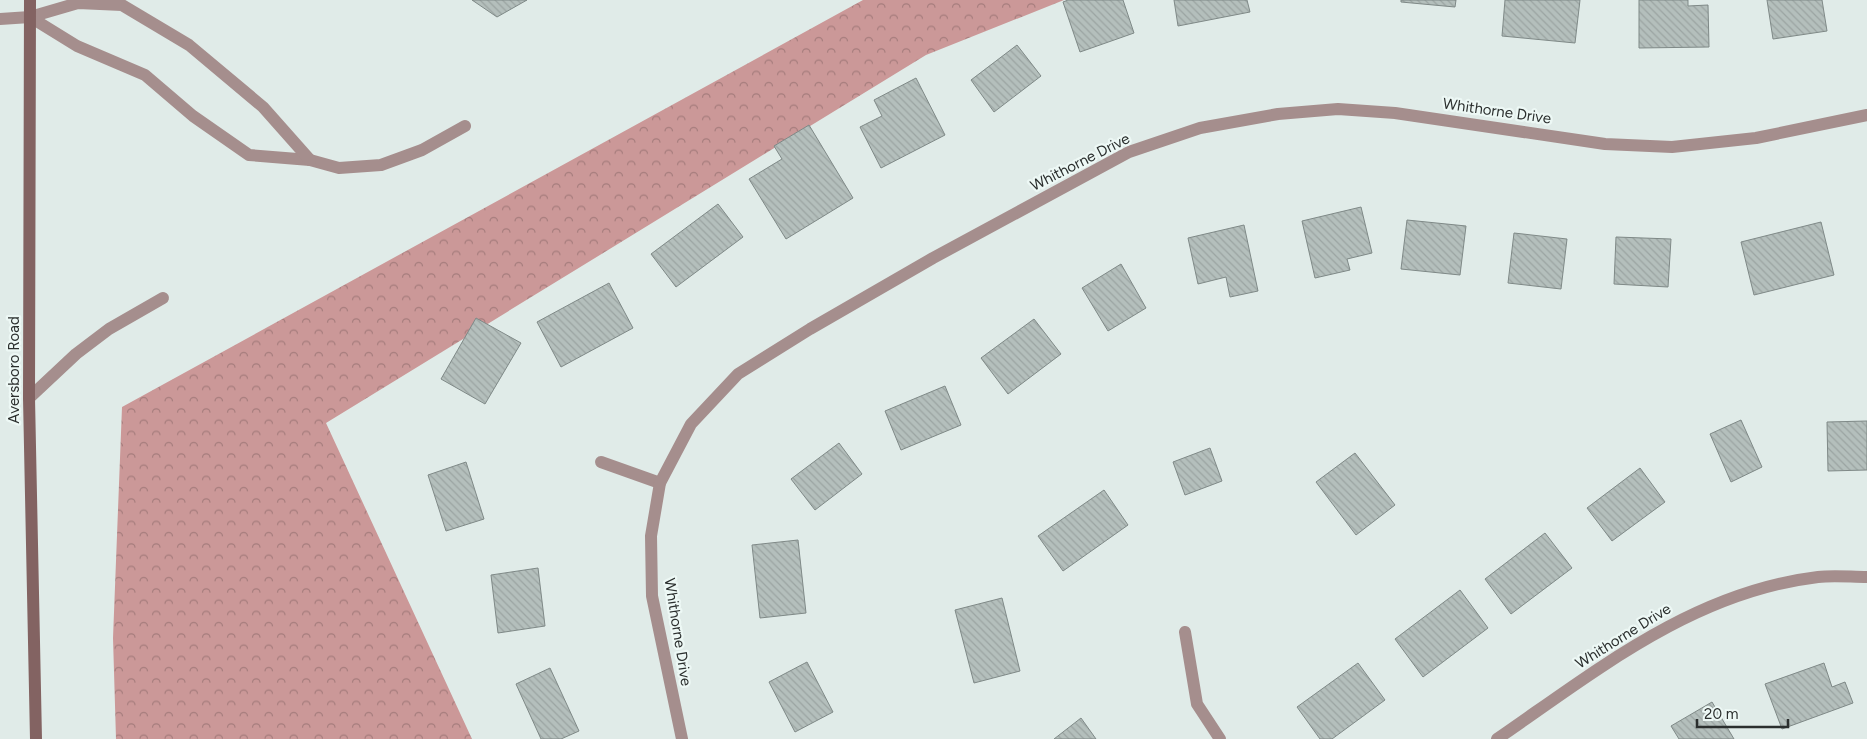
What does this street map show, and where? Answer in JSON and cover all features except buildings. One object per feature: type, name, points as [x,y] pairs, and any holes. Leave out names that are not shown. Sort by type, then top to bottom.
[{"type":"street","name":"Aversboro Road","points":[[30,0],[29,398],[36,739]]},
{"type":"street","points":[[0,19],[30,17],[78,3],[122,5],[190,46],[263,106],[310,160]]},
{"type":"street","points":[[30,17],[77,46],[145,75],[193,116],[248,155],[310,160],[339,168],[381,165],[422,150],[465,126]]},
{"type":"street","name":"Whithorne Drive","points":[[682,739],[652,596],[651,536],[660,483],[691,424],[738,374],[810,329],[933,258],[1129,152],[1200,128],[1278,114],[1338,109],[1395,113],[1605,144],[1672,147],[1756,138],[1867,115]]},
{"type":"street","points":[[29,398],[76,354],[109,329],[163,298]]},
{"type":"street","points":[[601,462],[660,483]]},
{"type":"street","name":"Whithorne Drive","points":[[1497,739],[1660,629],[1712,605],[1765,587],[1819,576],[1867,577]]},
{"type":"street","points":[[1185,632],[1197,704],[1220,739]]},
{"type":"green space","points":[[863,0],[1064,0],[926,55],[326,423],[472,739],[116,739],[113,638],[122,407]]}]
